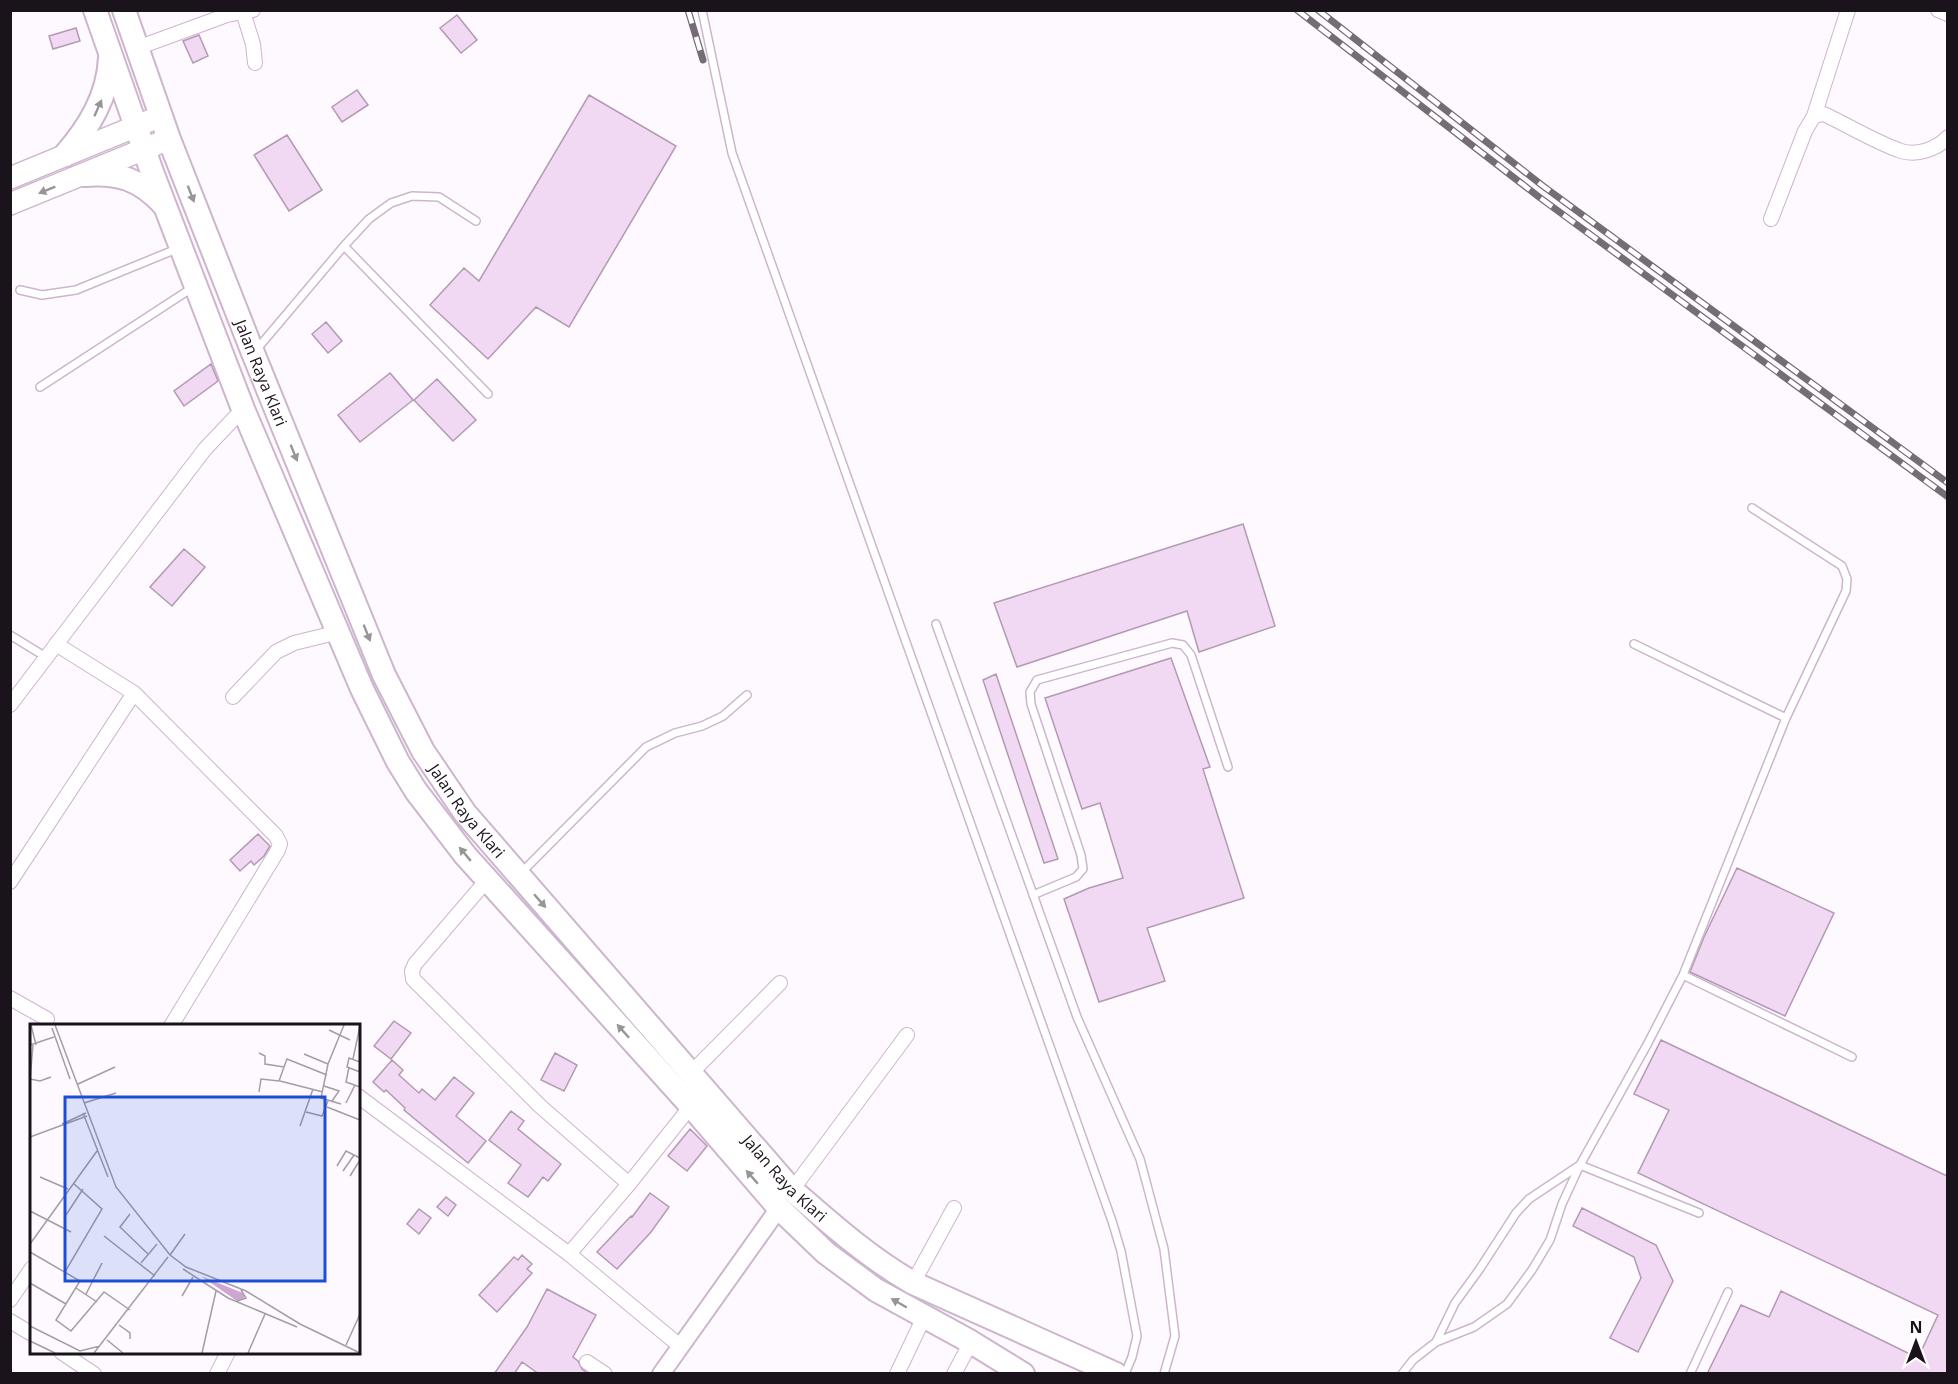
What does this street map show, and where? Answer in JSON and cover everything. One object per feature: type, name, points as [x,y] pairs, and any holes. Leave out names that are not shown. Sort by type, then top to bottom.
[{"type":"highway","name":"Jalan Raya Klari","points":[[95,10],[166,208],[243,409],[362,689],[398,762],[441,826],[691,1106],[779,1209],[834,1259],[876,1290],[1023,1374]]},
{"type":"highway","name":"Jalan Raya Klari","points":[[124,10],[169,139],[384,675],[423,751],[465,813],[792,1190],[841,1233],[885,1267],[913,1283],[1116,1374]]},
{"type":"highway","points":[[65,155],[80,138],[103,97],[109,74],[110,52]]},
{"type":"highway","points":[[84,175],[104,173],[136,182],[152,193],[166,208]]},
{"type":"main road","points":[[10,178],[161,116]]},
{"type":"main road","points":[[10,204],[169,139]]},
{"type":"street","points":[[1771,219],[1805,131],[1814,116],[1848,10]]},
{"type":"street","points":[[1938,10],[1947,14]]},
{"type":"street","points":[[137,48],[227,15],[248,11],[255,63]]},
{"type":"street","points":[[1814,116],[1824,114],[1902,152],[1922,152],[1941,144],[1947,137]]},
{"type":"street","points":[[10,705],[15,689],[46,657],[205,450],[243,409]]},
{"type":"street","points":[[233,697],[276,652],[294,643],[339,632]]},
{"type":"street","points":[[56,644],[134,693],[276,836],[280,844],[172,1024]]},
{"type":"street","points":[[10,882],[134,693]]},
{"type":"street","points":[[487,880],[415,964],[412,971],[413,979],[540,1106],[629,1184]]},
{"type":"street","points":[[690,1074],[780,982]]},
{"type":"street","points":[[10,998],[47,1019]]},
{"type":"street","points":[[792,1190],[907,1035]]},
{"type":"street","points":[[360,1097],[569,1254],[680,1346]]},
{"type":"street","points":[[569,1254],[691,1106]]},
{"type":"street","points":[[913,1283],[954,1208]]},
{"type":"street","points":[[661,1374],[779,1209]]},
{"type":"street","points":[[10,1300],[30,1271]]},
{"type":"street","points":[[897,1374],[924,1317]]},
{"type":"street","points":[[10,1321],[30,1333]]},
{"type":"street","points":[[954,1374],[970,1342]]},
{"type":"street","points":[[63,1354],[94,1374]]},
{"type":"street","points":[[217,1374],[227,1354]]},
{"type":"street","points":[[587,1362],[605,1374]]},
{"type":"lane","points":[[702,10],[732,153],[1112,1221],[1121,1251],[1137,1336],[1125,1374]]},
{"type":"lane","points":[[253,353],[344,246],[369,219],[391,203],[412,196],[439,197],[476,221]]},
{"type":"lane","points":[[344,246],[488,394]]},
{"type":"lane","points":[[20,290],[42,295],[76,290],[182,247]]},
{"type":"lane","points":[[40,387],[197,285]]},
{"type":"lane","points":[[1402,1374],[1413,1360],[1436,1342],[1474,1327],[1507,1304],[1533,1270],[1550,1240],[1562,1204],[1580,1165],[1683,975],[1786,718],[1843,600],[1847,579],[1842,566],[1752,508]]},
{"type":"lane","points":[[936,624],[1077,1017],[1140,1159],[1164,1249],[1175,1336],[1164,1374]]},
{"type":"lane","points":[[10,634],[46,657]]},
{"type":"lane","points":[[1033,895],[1076,877],[1083,869],[1081,855],[1031,704],[1030,692],[1037,680],[1172,643],[1183,645],[1191,655],[1228,767]]},
{"type":"lane","points":[[1634,644],[1786,718]]},
{"type":"lane","points":[[518,876],[646,747],[675,733],[702,726],[723,716],[747,695]]},
{"type":"lane","points":[[1683,975],[1852,1057]]},
{"type":"lane","points":[[1580,1165],[1699,1214]]},
{"type":"lane","points":[[1436,1342],[1455,1303],[1516,1213],[1529,1199],[1580,1165]]},
{"type":"lane","points":[[1690,1374],[1728,1292]]},
{"type":"building","points":[[457,15],[477,40],[461,53],[440,28]]},
{"type":"building","points":[[76,28],[80,41],[53,49],[49,36]]},
{"type":"building","points":[[199,35],[208,56],[193,63],[183,41]]},
{"type":"building","points":[[357,90],[368,105],[342,122],[332,107]]},
{"type":"building","points":[[589,95],[676,146],[569,327],[536,307],[488,359],[430,305],[464,268],[479,281]]},
{"type":"building","points":[[287,135],[322,190],[289,211],[254,155]]},
{"type":"building","points":[[326,322],[342,341],[328,353],[312,334]]},
{"type":"building","points":[[211,364],[218,381],[184,406],[174,391]]},
{"type":"building","points":[[390,373],[413,400],[360,442],[338,415]]},
{"type":"building","points":[[437,379],[476,420],[453,441],[414,400]]},
{"type":"building","points":[[1243,524],[1275,626],[1199,652],[1187,611],[1017,667],[994,603]]},
{"type":"building","points":[[184,549],[205,567],[172,606],[150,587]]},
{"type":"building","points":[[1171,658],[1210,767],[1203,769],[1244,898],[1147,928],[1165,981],[1099,1002],[1064,899],[1089,888],[1123,878],[1100,803],[1082,809],[1045,698]]},
{"type":"building","points":[[996,674],[1058,859],[1044,863],[983,680]]},
{"type":"building","points":[[258,834],[270,846],[264,856],[254,865],[251,861],[240,871],[230,860]]},
{"type":"building","points":[[1737,868],[1834,913],[1785,1016],[1690,972]]},
{"type":"building","points":[[394,1021],[411,1033],[391,1059],[374,1046]]},
{"type":"building","points":[[1661,1040],[1947,1176],[1947,1374],[1707,1374],[1741,1305],[1769,1317],[1781,1291],[1918,1358],[1938,1315],[1638,1173],[1669,1110],[1634,1094]]},
{"type":"building","points":[[555,1053],[577,1065],[564,1091],[541,1080]]},
{"type":"building","points":[[392,1060],[403,1070],[399,1075],[419,1093],[422,1089],[435,1100],[454,1077],[474,1093],[456,1116],[486,1141],[468,1163],[404,1110],[405,1108],[386,1090],[384,1092],[373,1082]]},
{"type":"building","points":[[511,1111],[524,1121],[518,1129],[561,1164],[548,1181],[543,1177],[528,1197],[508,1183],[521,1165],[489,1140]]},
{"type":"building","points":[[690,1129],[707,1146],[687,1171],[668,1156]]},
{"type":"building","points":[[650,1193],[669,1207],[651,1232],[617,1269],[597,1252],[632,1217]]},
{"type":"building","points":[[446,1197],[456,1205],[448,1216],[437,1207]]},
{"type":"building","points":[[1582,1208],[1656,1245],[1673,1281],[1638,1352],[1610,1338],[1641,1278],[1634,1257],[1573,1226]]},
{"type":"building","points":[[419,1209],[431,1218],[419,1234],[407,1224]]},
{"type":"building","points":[[522,1255],[532,1264],[527,1269],[532,1273],[497,1312],[479,1295],[514,1257],[518,1260]]},
{"type":"building","points":[[547,1289],[596,1315],[573,1357],[588,1374],[539,1374],[522,1362],[514,1374],[494,1374],[527,1327]]},
{"type":"railway","points":[[688,10],[703,60]]},
{"type":"railway","points":[[1297,10],[1539,197],[1948,497]]},
{"type":"railway","points":[[1318,10],[1543,186],[1948,483]]}]
